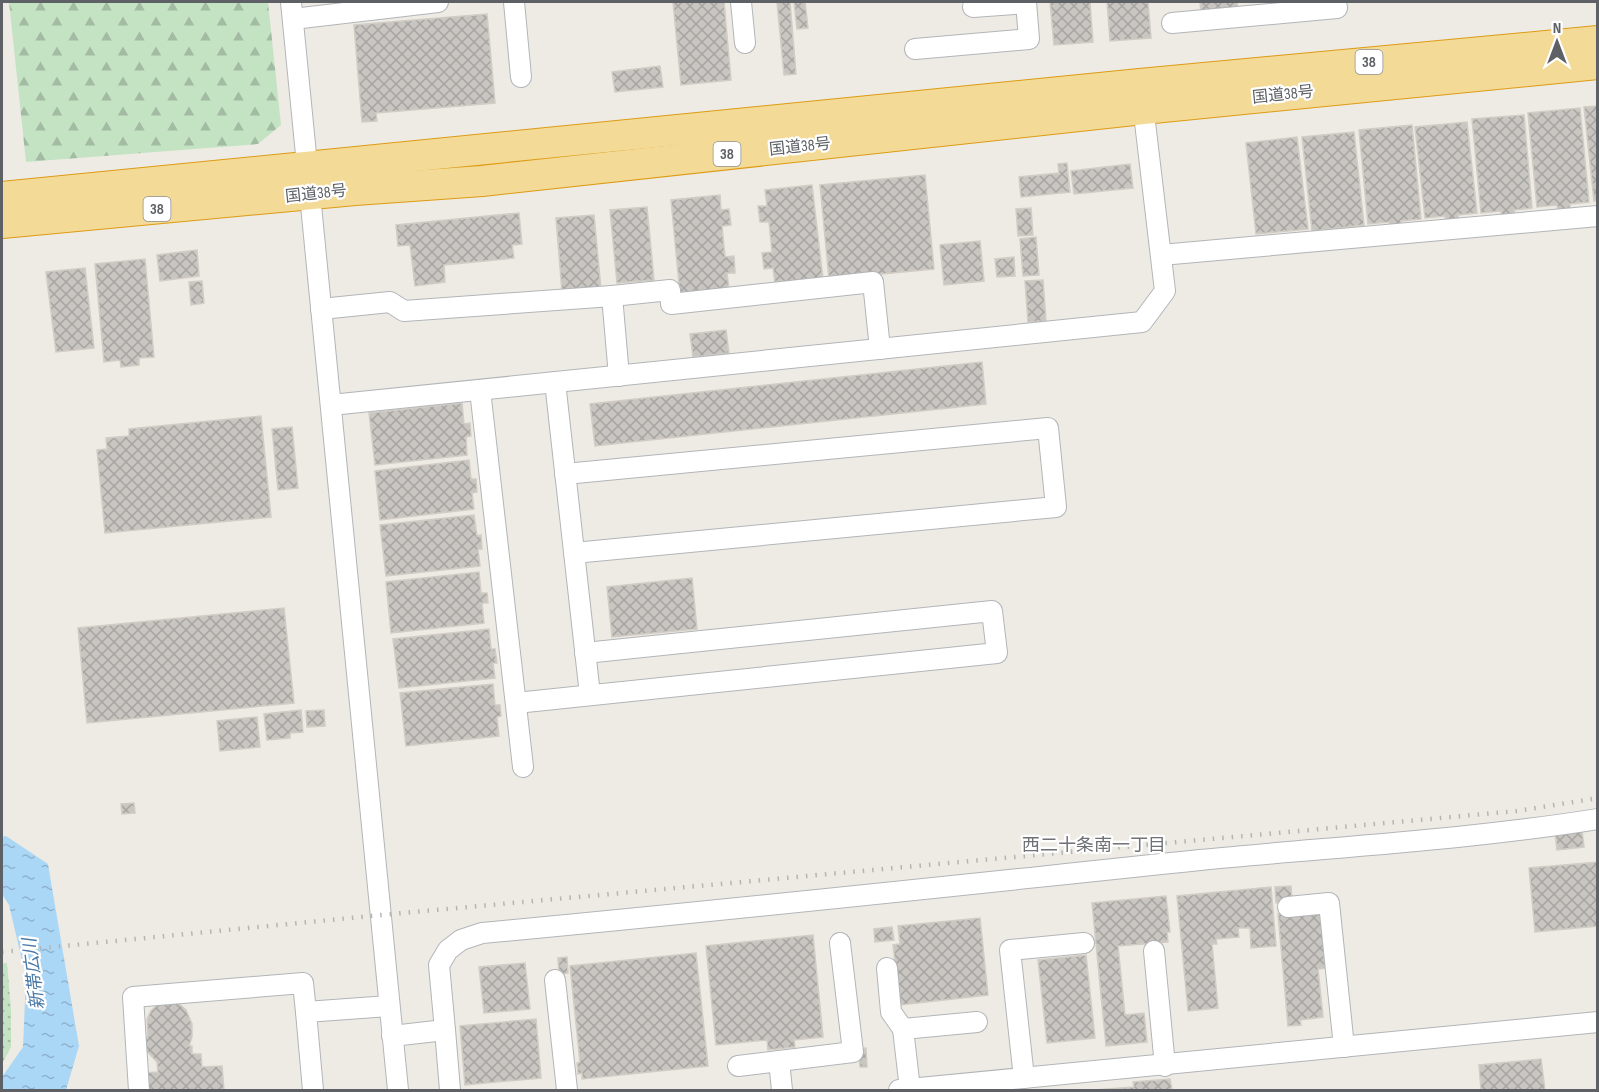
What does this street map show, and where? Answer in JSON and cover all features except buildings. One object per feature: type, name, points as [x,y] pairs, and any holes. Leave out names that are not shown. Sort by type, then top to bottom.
[{"type":"highway","name":"国道38号","points":[[2,210],[309,181],[494,180],[1598,41]]},
{"type":"highway","name":"国道38号","points":[[1142,97],[1598,64]]},
{"type":"street","points":[[398,1090],[292,10],[438,2]]},
{"type":"street","points":[[514,2],[520,77]]},
{"type":"street","points":[[741,2],[745,43]]},
{"type":"street","points":[[915,49],[1029,39],[1026,2],[973,8]]},
{"type":"street","points":[[1172,23],[1336,5]]},
{"type":"street","points":[[331,405],[1142,322],[1165,291],[1142,97]]},
{"type":"street","points":[[1161,255],[1598,216]]},
{"type":"street","points":[[321,309],[390,303],[404,311],[670,290],[671,304],[873,282],[880,349]]},
{"type":"street","points":[[612,296],[619,376]]},
{"type":"street","points":[[555,382],[590,695]]},
{"type":"street","points":[[480,390],[523,767]]},
{"type":"street","points":[[565,474],[1048,428],[1056,507],[574,553]]},
{"type":"street","points":[[516,703],[997,653],[992,611],[585,653]]},
{"type":"street","points":[[450,1090],[439,965],[448,951],[461,940],[482,933],[775,906],[1203,860],[1526,830],[1598,819]]},
{"type":"street","points":[[1288,907],[1329,903],[1344,1047]]},
{"type":"street","points":[[738,1066],[853,1052],[840,943]]},
{"type":"street","points":[[1024,1078],[1010,950],[1084,943]]},
{"type":"street","points":[[1154,951],[1165,1066]]},
{"type":"street","points":[[887,968],[891,1012],[903,1029],[904,1090],[1598,1022]]},
{"type":"street","points":[[555,980],[567,1090]]},
{"type":"street","points":[[139,1090],[133,997],[303,983],[313,1090]]},
{"type":"street","points":[[306,1012],[389,1006]]},
{"type":"street","points":[[903,1029],[977,1022]]},
{"type":"street","points":[[392,1036],[445,1030]]},
{"type":"street","points":[[779,1061],[782,1090]]},
{"type":"green space","points":[[9,2],[268,2],[281,125],[258,144],[26,162]]},
{"type":"green space","points":[[7,963],[11,1047],[2,1064],[2,964]]},
{"type":"water","name":"新帯広川","points":[[6,836],[48,864],[79,1046],[66,1090],[2,1090],[2,1077],[23,1047],[26,977],[9,905],[2,894],[2,837]]},
{"type":"railway","points":[[2,952],[1517,811],[1598,798]]},
{"type":"district","name":"西二十条南一丁目","points":[[1094,845]]}]
